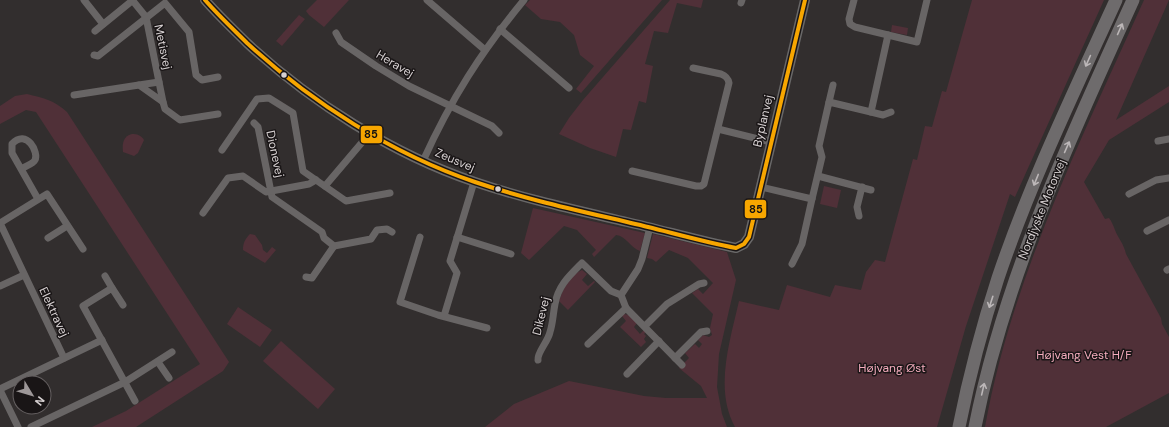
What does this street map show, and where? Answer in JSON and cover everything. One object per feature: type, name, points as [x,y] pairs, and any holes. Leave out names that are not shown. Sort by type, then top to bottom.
[{"type":"highway","name":"Nordjyske Motorvej","points":[[958,427],[977,350],[996,285],[1010,246],[1050,146],[1116,0]]},
{"type":"highway","name":"Nordjyske Motorvej","points":[[975,427],[994,345],[1028,242],[1052,181],[1133,0]]},
{"type":"street","points":[[84,0],[103,24]]},
{"type":"street","name":"Metisvej","points":[[95,31],[133,0],[146,17],[163,102]]},
{"type":"street","name":"Zeusvej","points":[[205,0],[234,30],[282,73],[320,102],[370,133],[423,161],[474,182],[543,202],[733,247],[742,246]]},
{"type":"street","points":[[427,0],[485,50]]},
{"type":"street","points":[[423,161],[450,106],[466,78],[500,29],[524,0]]},
{"type":"street","name":"Byplanvej","points":[[742,246],[748,240],[805,0]]},
{"type":"street","points":[[854,0],[849,19],[850,24],[855,27],[888,35],[917,45],[927,0]]},
{"type":"street","name":"Metisvej","points":[[94,55],[98,56],[165,3],[189,32],[196,75],[202,80],[218,77]]},
{"type":"street","points":[[500,29],[569,88]]},
{"type":"street","name":"Heravej","points":[[336,33],[341,42],[376,66],[409,86],[492,126],[498,133]]},
{"type":"street","points":[[871,112],[888,35]]},
{"type":"street","points":[[632,171],[701,186],[704,184],[729,83],[728,79],[722,74],[694,68]]},
{"type":"street","name":"Metisvej","points":[[74,95],[160,82]]},
{"type":"street","points":[[140,85],[163,102],[165,109],[180,120],[218,114]]},
{"type":"street","points":[[792,264],[802,244],[818,176],[822,157],[819,146],[833,85]]},
{"type":"street","name":"Dionevej","points":[[222,150],[257,99],[269,98],[293,113],[303,171],[346,201],[390,193]]},
{"type":"street","points":[[829,102],[884,115],[891,112]]},
{"type":"street","name":"Dionevej","points":[[254,123],[258,127],[272,197],[322,232],[324,238],[334,246]]},
{"type":"street","points":[[718,129],[771,142]]},
{"type":"street","points":[[325,186],[370,133]]},
{"type":"street","points":[[1158,140],[1169,139]]},
{"type":"street","points":[[21,169],[38,199],[47,194],[83,249]]},
{"type":"street","name":"Dionevej","points":[[203,213],[228,178],[242,176],[266,192],[309,184],[316,180]]},
{"type":"street","points":[[818,176],[871,190]]},
{"type":"street","points":[[1129,194],[1156,180],[1169,178]]},
{"type":"street","points":[[444,316],[458,273],[450,261],[474,182]]},
{"type":"street","points":[[761,187],[812,199]]},
{"type":"street","points":[[859,216],[857,207],[862,187]]},
{"type":"street","name":"Elektravej","points":[[38,199],[0,223],[64,358]]},
{"type":"street","points":[[1148,231],[1169,220]]},
{"type":"street","points":[[48,238],[67,226]]},
{"type":"street","points":[[650,227],[638,269],[621,295],[626,308],[682,365]]},
{"type":"street","points":[[306,277],[312,278],[334,246],[371,239],[378,230],[387,229],[392,232]]},
{"type":"street","points":[[420,237],[400,302],[487,328]]},
{"type":"street","points":[[457,237],[511,254]]},
{"type":"street","name":"Dikevej","points":[[538,360],[537,355],[547,342],[551,332],[558,292],[568,277],[582,263],[611,291],[621,295]]},
{"type":"street","points":[[0,286],[24,275]]},
{"type":"street","points":[[105,276],[123,305]]},
{"type":"street","points":[[644,326],[674,299],[699,284],[704,283]]},
{"type":"street","points":[[112,288],[83,306],[135,401]]},
{"type":"street","points":[[588,344],[626,308]]},
{"type":"street","points":[[675,358],[701,332],[706,331]]},
{"type":"street","points":[[18,427],[0,390],[102,340]]},
{"type":"street","points":[[627,374],[659,342]]},
{"type":"street","points":[[31,427],[125,382],[172,352]]},
{"type":"street","points":[[158,362],[168,378]]},
{"type":"green space","points":[[317,0],[349,0],[324,27],[306,11]]},
{"type":"green space","points":[[530,0],[662,0],[581,93],[576,89],[594,66],[580,55],[574,35],[560,22],[541,19],[525,5]]},
{"type":"green space","points":[[670,0],[703,0],[701,8],[677,3],[668,33],[654,31],[645,64],[653,66],[646,103],[639,101],[631,130],[623,129],[616,157],[590,148],[559,134],[583,100]]},
{"type":"green space","name":"Højvang Øst","points":[[972,0],[1104,0],[1015,197],[1010,194],[966,326],[937,427],[735,427],[729,412],[725,381],[728,348],[739,301],[779,310],[787,285],[830,297],[835,285],[861,290],[866,272],[875,260],[885,262],[913,159],[917,160],[925,126],[932,127],[942,91],[946,92]]},
{"type":"green space","name":"Højvang Vest H/F","points":[[1144,0],[1169,0],[1116,120],[1169,86],[1169,102],[1109,140],[1084,182],[1105,219],[1109,218],[1112,222],[1126,254],[1161,318],[1162,324],[1169,337],[1169,393],[1106,427],[985,427],[997,371],[1031,262],[1051,209]]},
{"type":"green space","points":[[299,15],[305,19],[282,46],[276,41]]},
{"type":"green space","points":[[892,25],[908,28],[907,35],[891,32]]},
{"type":"green space","points":[[27,94],[53,102],[67,112],[229,362],[223,371],[136,427],[92,427],[126,411],[200,364],[36,112],[26,110],[0,124],[0,106],[15,96]]},
{"type":"green space","points":[[132,134],[139,135],[144,140],[138,153],[134,156],[123,152],[125,138]]},
{"type":"green space","points":[[824,186],[841,190],[837,208],[820,204]]},
{"type":"green space","points":[[533,208],[645,233],[640,251],[620,236],[616,235],[594,257],[592,254],[596,250],[577,230],[564,226],[529,260],[521,253]]},
{"type":"green space","points":[[250,234],[255,235],[262,245],[263,250],[267,253],[272,247],[276,250],[265,263],[243,250],[243,245]]},
{"type":"green space","points":[[653,234],[727,252],[736,280],[719,354],[717,387],[722,414],[727,427],[485,427],[514,404],[569,381],[644,396],[666,398],[707,398],[701,386],[679,368],[689,358],[685,353],[695,344],[699,348],[702,344],[698,340],[703,335],[709,337],[712,335],[710,328],[713,314],[692,293],[698,289],[703,294],[713,283],[688,258],[669,250],[656,262],[647,258]]},
{"type":"green space","points":[[582,270],[587,274],[582,280],[588,286],[594,281],[595,282],[568,310],[559,301],[568,283],[574,275]]},
{"type":"green space","points":[[238,307],[272,330],[260,347],[227,324]]},
{"type":"green space","points":[[624,314],[629,315],[637,323],[634,327],[640,334],[644,330],[646,332],[644,334],[646,336],[644,339],[646,342],[641,347],[620,327],[626,321],[622,316]]},
{"type":"green space","points":[[281,341],[335,389],[318,409],[263,361]]},
{"type":"transit line","name":"85","points":[[205,0],[247,43],[298,86],[325,106],[354,124],[413,157],[475,182],[513,194],[736,248],[744,244],[749,237],[805,0]]}]
